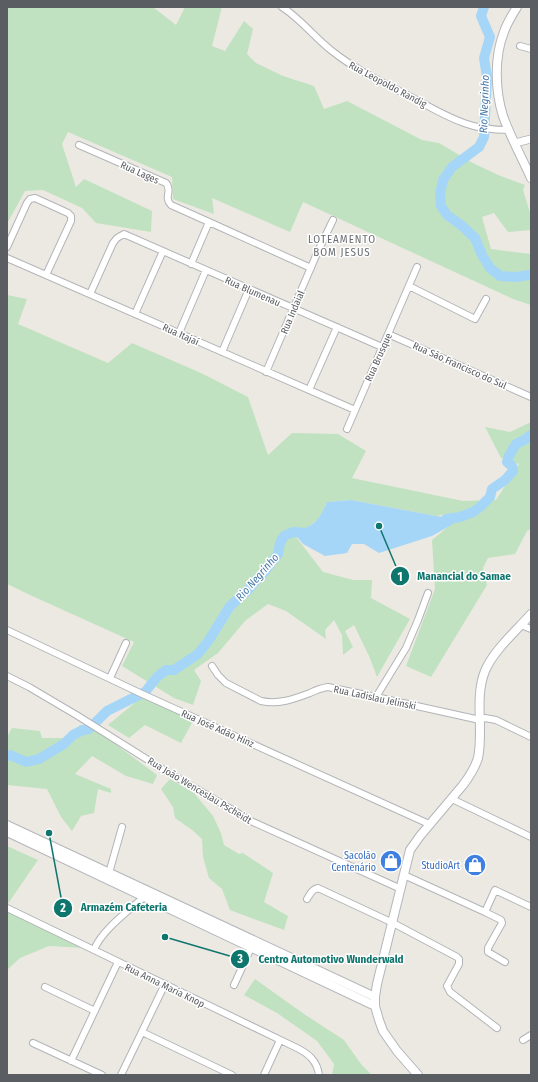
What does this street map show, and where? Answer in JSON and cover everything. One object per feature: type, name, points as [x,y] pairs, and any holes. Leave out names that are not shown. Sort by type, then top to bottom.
[{"type":"main road","points":[[517,7],[499,47],[497,85],[499,101],[509,130],[531,178]]},
{"type":"main road","points":[[418,1075],[397,1051],[383,1031],[379,1020],[375,997],[379,975],[393,924],[410,850],[429,824],[469,778],[478,758],[481,690],[485,672],[494,655],[531,614]]},
{"type":"main road","points":[[7,825],[109,873],[253,945]]},
{"type":"main road","points":[[7,832],[144,897],[292,963],[376,1006]]},
{"type":"main road","points":[[34,845],[34,842],[36,841],[45,843]]},
{"type":"main road","points":[[69,862],[79,864],[83,861]]},
{"type":"main road","points":[[292,963],[375,997]]},
{"type":"street","name":"Rua Leopoldo Randig","points":[[282,7],[297,18],[330,50],[365,74],[465,124],[482,128],[509,130]]},
{"type":"street","points":[[520,46],[531,49]]},
{"type":"street","points":[[515,143],[531,139]]},
{"type":"street","name":"Rua Lages","points":[[79,145],[166,183],[169,189],[167,200],[171,205],[209,222]]},
{"type":"street","points":[[7,247],[30,199],[35,198],[68,213],[71,216],[71,221],[46,276]]},
{"type":"street","name":"Rua Indaial","points":[[266,372],[318,251],[333,220]]},
{"type":"street","points":[[191,264],[209,222],[311,268]]},
{"type":"street","name":"Rua Blumenau","points":[[90,294],[113,243],[117,238],[124,234],[382,347]]},
{"type":"street","points":[[135,314],[163,251]]},
{"type":"street","name":"Rua Itajaí","points":[[7,258],[355,410]]},
{"type":"street","name":"Rua Brusque","points":[[347,429],[417,267]]},
{"type":"street","points":[[179,333],[206,270]]},
{"type":"street","points":[[409,286],[475,319],[486,299]]},
{"type":"street","points":[[222,352],[249,289]]},
{"type":"street","points":[[309,390],[336,327]]},
{"type":"street","name":"Rua São Francisco do Sul","points":[[388,334],[531,396]]},
{"type":"street","points":[[376,697],[406,648],[428,593]]},
{"type":"street","points":[[521,625],[531,629]]},
{"type":"street","name":"Rua José Adão Hinz","points":[[7,630],[140,693],[429,824]]},
{"type":"street","points":[[110,678],[126,643]]},
{"type":"street","name":"Rua Ladislau Jelinski","points":[[212,666],[226,683],[261,701],[274,703],[293,699],[328,687],[480,720],[485,718],[496,720],[531,737]]},
{"type":"street","name":"Rua João Wenceslau Pscheidt","points":[[7,676],[29,687],[90,723],[164,770],[253,822],[401,889]]},
{"type":"street","points":[[452,799],[531,837]]},
{"type":"street","points":[[109,873],[122,827]]},
{"type":"street","points":[[404,876],[501,920],[502,923],[488,948],[488,952],[505,962]]},
{"type":"street","points":[[307,899],[312,890],[318,888],[457,957],[460,964],[447,986],[447,989],[498,1028]]},
{"type":"street","points":[[485,912],[495,890],[531,907]]},
{"type":"street","points":[[94,950],[96,944],[104,933],[144,897]]},
{"type":"street","name":"Rua Anna Maria Knop","points":[[7,908],[297,1048],[314,1060],[318,1072]]},
{"type":"street","points":[[234,985],[253,945]]},
{"type":"street","points":[[71,1061],[118,962]]},
{"type":"street","points":[[122,1075],[165,984]]},
{"type":"street","points":[[45,987],[95,1011]]},
{"type":"street","points":[[142,1032],[232,1075]]},
{"type":"street","points":[[523,1040],[531,1035]]},
{"type":"street","points":[[264,1075],[280,1040]]},
{"type":"street","points":[[33,1043],[102,1075]]},
{"type":"green space","points":[[7,7],[153,7],[176,25],[185,7],[222,7],[212,46],[225,51],[244,21],[253,29],[247,54],[256,63],[283,76],[314,86],[324,109],[347,101],[422,140],[439,143],[473,163],[498,175],[525,185],[523,190],[531,216],[531,230],[508,232],[494,213],[482,217],[491,249],[531,254],[531,305],[513,299],[303,202],[290,232],[212,198],[214,214],[173,199],[172,177],[68,132],[62,144],[76,187],[84,179],[152,211],[151,232],[96,223],[82,208],[43,190],[25,191],[8,222]]},
{"type":"green space","points":[[7,295],[27,299],[18,324],[108,363],[132,343],[201,373],[248,397],[268,455],[292,433],[338,434],[366,451],[352,478],[463,501],[496,500],[519,464],[501,458],[485,427],[510,432],[531,422],[531,529],[527,531],[515,554],[488,558],[483,568],[487,585],[431,677],[406,666],[435,589],[432,540],[467,511],[436,516],[351,500],[327,502],[320,518],[307,528],[293,533],[323,572],[353,580],[372,580],[371,598],[410,619],[377,677],[354,625],[345,631],[353,647],[343,655],[342,635],[334,620],[325,630],[326,639],[286,611],[268,604],[245,621],[218,653],[194,670],[201,681],[193,705],[174,698],[122,666],[134,642],[7,584]]},
{"type":"green space","points":[[143,696],[193,721],[181,743],[145,725],[129,738],[108,725]]},
{"type":"green space","points":[[80,725],[95,729],[157,775],[153,784],[126,776],[92,756],[75,774],[111,789],[111,793],[98,789],[94,813],[81,816],[72,831],[61,817],[47,789],[7,785],[7,737],[12,728],[40,731],[42,738],[65,738]]},
{"type":"green space","points":[[170,779],[194,793],[213,816],[221,833],[224,845],[239,854],[243,853],[273,873],[264,902],[288,916],[284,930],[230,910],[222,889],[209,878],[203,857],[202,839],[175,818],[173,807],[161,789]]},
{"type":"green space","points":[[7,846],[38,860],[7,905]]},
{"type":"green space","points":[[7,908],[85,948],[49,946],[20,958],[7,970]]},
{"type":"green space","points":[[255,979],[344,1040],[361,1064],[372,1075],[332,1075],[334,1064],[317,1041],[277,1013],[244,995]]},
{"type":"water","points":[[351,500],[436,516],[451,518],[460,517],[453,524],[432,536],[379,553],[364,544],[352,544],[347,553],[325,556],[303,544],[293,532],[306,528],[315,522],[327,502]]},
{"type":"waterway","name":"Rio Negrinho","points":[[484,7],[481,16],[490,37],[484,58],[487,77],[484,137],[479,147],[452,167],[443,180],[440,194],[441,206],[447,215],[475,238],[482,255],[490,268],[500,276],[531,276]]},
{"type":"waterway","name":"Rio Negrinho","points":[[446,519],[460,517],[473,512],[480,507],[490,497],[492,489],[505,480],[513,471],[512,466],[507,462],[516,444],[531,435]]},
{"type":"waterway","name":"Rio Negrinho","points":[[7,756],[10,755],[26,762],[39,759],[64,744],[73,735],[89,729],[107,711],[145,692],[157,677],[166,670],[174,670],[198,654],[209,640],[230,606],[246,592],[278,554],[280,543],[284,536],[293,532],[307,533]]},
{"type":"place","name":"Manancial do Samae","points":[[379,526]]},
{"type":"place","name":"Armazém Cafeteria","points":[[49,833]]},
{"type":"place","name":"Sacolão Centenário","points":[[391,861]]},
{"type":"place","name":"StudioArt","points":[[475,865]]},
{"type":"place","name":"Centro Automotivo Wunderwald","points":[[165,937]]},
{"type":"district","name":"LOTEAMENTO BOM JESUS","points":[[342,245]]}]
